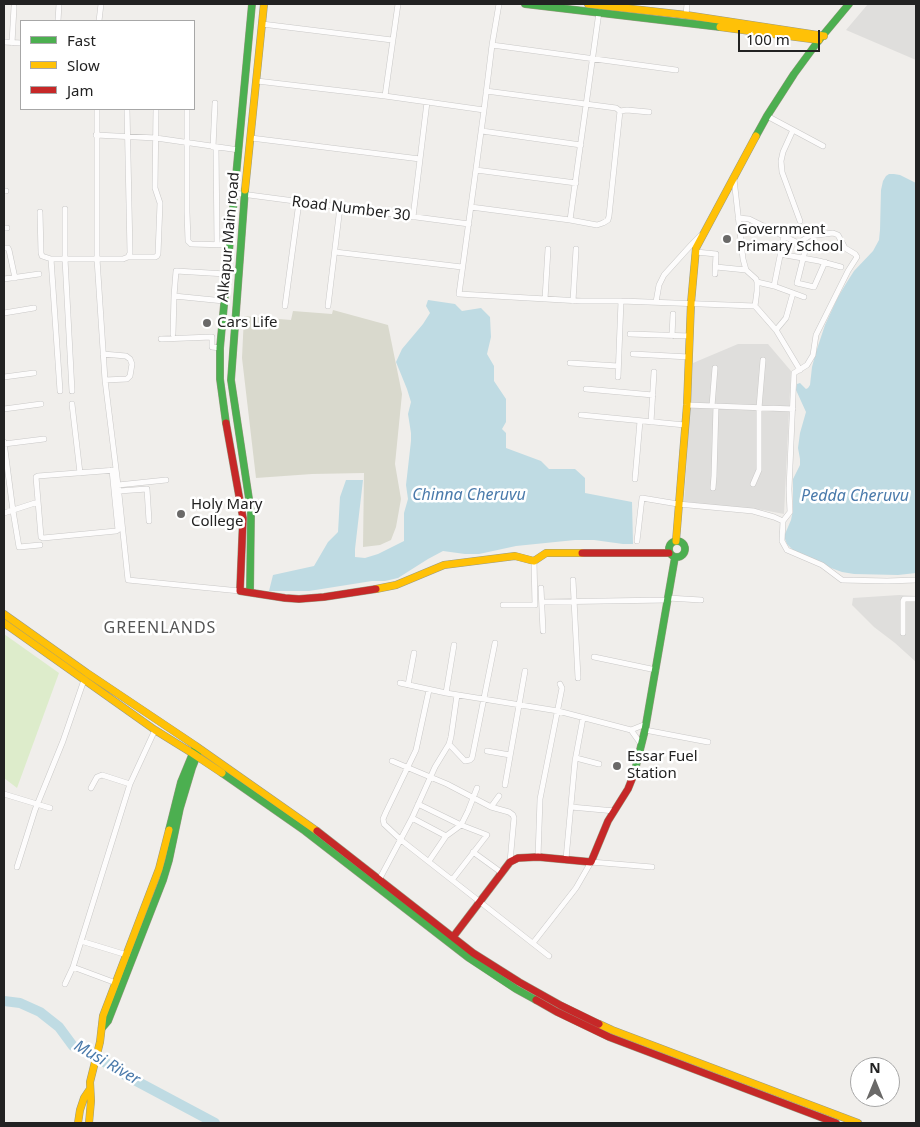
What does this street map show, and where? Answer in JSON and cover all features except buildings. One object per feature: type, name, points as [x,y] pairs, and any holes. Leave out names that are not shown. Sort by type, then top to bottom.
[{"type":"street","points":[[58,20],[59,4]]},
{"type":"street","points":[[99,20],[101,4]]},
{"type":"street","name":"Alkapur Main road","points":[[240,591],[243,518],[220,386],[220,348],[252,4]]},
{"type":"street","name":"Alkapur Main road","points":[[250,592],[251,512],[232,385],[232,374],[245,195],[264,4]]},
{"type":"street","points":[[385,96],[398,4]]},
{"type":"street","points":[[499,4],[459,294],[573,301],[621,300],[755,306],[776,330],[800,370]]},
{"type":"street","points":[[526,4],[732,25],[822,38]]},
{"type":"street","points":[[588,4],[686,15],[732,25]]},
{"type":"street","points":[[686,15],[687,4]]},
{"type":"street","points":[[676,541],[687,405],[691,303],[696,248],[767,116],[794,74],[849,4]]},
{"type":"street","points":[[12,43],[14,7]]},
{"type":"street","points":[[570,220],[599,12]]},
{"type":"street","points":[[262,24],[392,40]]},
{"type":"street","points":[[4,42],[20,43]]},
{"type":"street","points":[[492,45],[676,70]]},
{"type":"street","points":[[257,81],[484,110]]},
{"type":"street","points":[[486,91],[616,108],[620,111],[649,112]]},
{"type":"street","points":[[412,217],[427,102]]},
{"type":"street","points":[[215,103],[214,147],[217,244]]},
{"type":"street","points":[[97,110],[96,259],[114,470],[118,530],[41,537],[36,477],[114,470]]},
{"type":"street","points":[[127,110],[130,253],[128,256]]},
{"type":"street","points":[[40,212],[41,253],[42,256],[51,260],[123,259],[128,256],[158,256],[160,203],[155,188],[156,110]]},
{"type":"street","points":[[187,110],[188,241],[191,244],[229,245]]},
{"type":"street","points":[[471,207],[597,225],[608,220],[620,111]]},
{"type":"street","points":[[767,116],[823,146]]},
{"type":"street","points":[[793,130],[781,161],[782,172],[800,221]]},
{"type":"street","points":[[482,131],[581,145]]},
{"type":"street","points":[[96,135],[156,138],[239,150]]},
{"type":"street","points":[[251,138],[420,159]]},
{"type":"street","points":[[476,170],[576,183]]},
{"type":"street","points":[[734,179],[743,259],[746,270],[757,282],[755,306]]},
{"type":"street","name":"Road Number 30","points":[[234,193],[469,224]]},
{"type":"street","points":[[285,306],[299,202]]},
{"type":"street","points":[[328,306],[340,207]]},
{"type":"street","points":[[65,209],[65,259],[72,391]]},
{"type":"street","points":[[738,218],[749,219],[806,247],[797,283],[814,287],[825,262]]},
{"type":"street","points":[[656,302],[659,286],[664,275],[704,233]]},
{"type":"street","points":[[799,243],[809,236],[833,233],[838,235],[845,248],[857,257],[816,334],[813,355],[807,365],[794,373],[789,489],[790,512],[783,521],[782,541],[787,550],[822,565],[842,580],[887,582],[916,580]]},
{"type":"street","points":[[774,286],[784,236]]},
{"type":"street","points":[[4,248],[9,250],[15,278]]},
{"type":"street","points":[[545,299],[548,248]]},
{"type":"street","points":[[573,301],[576,249]]},
{"type":"street","points":[[335,252],[462,266]]},
{"type":"street","points":[[696,252],[716,254],[715,274]]},
{"type":"street","points":[[780,254],[842,267]]},
{"type":"street","points":[[51,260],[60,391]]},
{"type":"street","points":[[716,267],[746,270]]},
{"type":"street","points":[[173,334],[176,271],[226,274]]},
{"type":"street","points":[[4,280],[39,274]]},
{"type":"street","points":[[757,282],[804,297]]},
{"type":"street","points":[[776,330],[786,318],[794,293]]},
{"type":"street","points":[[174,296],[224,301]]},
{"type":"street","points":[[618,377],[621,300]]},
{"type":"street","points":[[4,312],[34,308]]},
{"type":"street","points":[[672,336],[673,314]]},
{"type":"street","points":[[630,334],[690,336]]},
{"type":"street","points":[[161,339],[212,337],[212,347],[220,348]]},
{"type":"street","points":[[103,354],[126,356],[132,364],[130,376],[127,379],[105,380]]},
{"type":"street","points":[[633,354],[689,357]]},
{"type":"street","points":[[753,484],[759,470],[759,408],[763,360]]},
{"type":"street","points":[[570,364],[618,366]]},
{"type":"street","points":[[713,488],[715,368]]},
{"type":"street","points":[[651,422],[654,372]]},
{"type":"street","points":[[4,377],[34,373]]},
{"type":"street","points":[[220,386],[232,385]]},
{"type":"street","points":[[586,389],[652,394]]},
{"type":"street","points":[[4,409],[41,404]]},
{"type":"street","points":[[72,404],[80,472]]},
{"type":"street","points":[[687,405],[793,409]]},
{"type":"street","points":[[581,416],[685,425]]},
{"type":"street","points":[[635,479],[640,421]]},
{"type":"street","points":[[40,545],[19,546],[4,443],[44,439]]},
{"type":"street","points":[[114,470],[119,492],[128,580],[250,592],[299,599],[324,597],[396,585],[444,565],[515,556],[534,561],[546,553],[672,555],[680,557],[685,553],[683,543],[676,541],[669,548],[672,555],[668,599],[646,727],[634,774],[628,790],[608,821],[591,862],[576,888],[533,943]]},
{"type":"street","points":[[118,485],[166,480]]},
{"type":"street","points":[[119,492],[147,489],[150,521]]},
{"type":"street","points":[[637,541],[642,498],[678,504],[753,511],[783,521]]},
{"type":"street","points":[[4,513],[38,502]]},
{"type":"street","points":[[503,605],[535,605],[534,561]]},
{"type":"street","points":[[573,580],[578,678]]},
{"type":"street","points":[[542,588],[543,632]]},
{"type":"street","points":[[903,633],[903,602],[907,599],[916,599]]},
{"type":"street","points":[[542,602],[701,600]]},
{"type":"street","points":[[4,614],[196,751],[305,831],[469,958],[516,989],[556,1012],[609,1037],[836,1123]]},
{"type":"street","points":[[4,623],[155,730],[196,751],[309,825],[473,953],[519,982],[560,1006],[612,1030],[858,1123]]},
{"type":"street","points":[[449,744],[465,761],[472,758],[495,643]]},
{"type":"street","points":[[446,693],[454,645]]},
{"type":"street","points":[[408,685],[414,652]]},
{"type":"street","points":[[594,657],[656,670]]},
{"type":"street","points":[[505,785],[526,670]]},
{"type":"street","points":[[18,867],[37,804],[63,742],[84,680]]},
{"type":"street","points":[[400,683],[457,695],[558,711],[631,730],[646,727],[708,742]]},
{"type":"street","points":[[538,857],[540,799],[562,688],[560,684]]},
{"type":"street","points":[[429,690],[416,750],[383,819],[384,824],[401,840],[549,956]]},
{"type":"street","points":[[380,880],[412,818],[430,777],[449,744],[457,695]]},
{"type":"street","points":[[566,859],[576,758],[583,718]]},
{"type":"street","points":[[65,984],[73,967],[130,784],[155,730]]},
{"type":"street","points":[[631,730],[641,744]]},
{"type":"street","points":[[102,1028],[108,1021],[163,869],[183,788],[196,751]]},
{"type":"street","points":[[487,751],[510,755]]},
{"type":"street","points":[[576,758],[599,764]]},
{"type":"street","points":[[392,761],[513,815],[510,862]]},
{"type":"street","points":[[91,788],[97,777],[102,775],[130,784]]},
{"type":"street","points":[[429,861],[446,836],[461,825],[476,788]]},
{"type":"street","points":[[4,794],[50,808]]},
{"type":"street","points":[[492,807],[499,796]]},
{"type":"street","points":[[418,804],[487,836],[452,880]]},
{"type":"street","points":[[571,807],[615,811]]},
{"type":"street","points":[[412,818],[446,836]]},
{"type":"street","points":[[473,852],[502,873]]},
{"type":"street","points":[[452,936],[510,862],[518,858],[538,857],[652,867]]},
{"type":"street","points":[[78,1123],[80,1110],[90,1086],[100,1042],[102,1016],[127,955],[141,927]]},
{"type":"street","points":[[81,941],[127,955]]},
{"type":"street","points":[[73,967],[116,983]]},
{"type":"street","points":[[88,1123],[91,1101],[90,1086]]},
{"type":"shaded area","points":[[868,4],[916,4],[916,60],[846,30]]},
{"type":"shaded area","points":[[333,310],[388,325],[402,394],[395,464],[401,499],[396,527],[391,540],[380,545],[363,547],[364,473],[256,478],[242,358],[244,316],[291,320],[293,311],[332,314]]},
{"type":"shaded area","points":[[738,344],[768,344],[791,371],[784,514],[684,502],[693,363]]},
{"type":"shaded area","points":[[899,595],[916,596],[916,662],[874,627],[852,605],[853,598]]},
{"type":"green space","points":[[4,634],[59,673],[17,788],[4,778]]},
{"type":"water","name":"Pedda Cheruvu","points":[[889,174],[900,175],[916,183],[916,573],[898,575],[854,574],[831,568],[794,551],[785,539],[793,510],[793,479],[800,465],[798,448],[806,412],[796,390],[797,384],[800,383],[806,389],[810,385],[816,352],[825,325],[838,297],[854,271],[873,251],[879,240],[881,190],[883,181]]},
{"type":"water","name":"Chinna Cheruvu","points":[[428,300],[455,304],[462,311],[481,308],[490,317],[491,337],[487,354],[494,366],[494,381],[506,399],[506,422],[502,429],[506,433],[506,448],[541,461],[549,469],[575,469],[585,478],[585,493],[632,502],[633,544],[575,540],[516,546],[479,554],[443,551],[398,578],[385,581],[372,581],[309,591],[269,591],[273,575],[314,566],[328,542],[338,532],[340,497],[346,480],[363,480],[355,557],[365,558],[378,554],[404,541],[404,513],[408,499],[406,485],[411,441],[408,414],[411,402],[396,362],[402,349],[430,313],[426,306]]},
{"type":"waterway","name":"Musi River","points":[[4,1001],[20,1003],[40,1012],[59,1027],[73,1046],[87,1051],[125,1075],[215,1123]]},
{"type":"traffic: fast","points":[[226,423],[220,379],[220,348],[252,4]]},
{"type":"traffic: fast","points":[[525,4],[720,27]]},
{"type":"traffic: fast","points":[[756,136],[794,74],[849,4]]},
{"type":"traffic: fast","points":[[245,190],[231,380],[251,512],[250,592]]},
{"type":"traffic: fast","points":[[674,541],[680,541],[685,546],[685,549],[683,555],[674,557],[669,552],[669,546],[674,541]]},
{"type":"traffic: fast","points":[[634,774],[645,730],[675,557]]},
{"type":"traffic: fast","points":[[169,830],[181,782],[195,748]]},
{"type":"traffic: fast","points":[[102,1028],[108,1021],[163,880],[180,808],[198,753]]},
{"type":"traffic: fast","points":[[222,773],[305,831],[469,958],[536,1000]]},
{"type":"traffic: slow","points":[[245,190],[264,4]]},
{"type":"traffic: slow","points":[[588,4],[686,15],[824,36]]},
{"type":"traffic: slow","points":[[720,27],[819,40]]},
{"type":"traffic: slow","points":[[676,541],[687,405],[691,303],[696,248],[756,136]]},
{"type":"traffic: slow","points":[[376,589],[396,585],[444,565],[515,556],[534,561],[546,553],[582,553]]},
{"type":"traffic: slow","points":[[4,614],[317,831]]},
{"type":"traffic: slow","points":[[4,623],[155,730],[222,773]]},
{"type":"traffic: slow","points":[[89,1123],[90,1082],[100,1042],[103,1016],[159,869],[169,830]]},
{"type":"traffic: slow","points":[[599,1024],[858,1123]]},
{"type":"traffic: slow","points":[[78,1123],[84,1098],[90,1089]]},
{"type":"traffic: jam","points":[[226,423],[243,518],[240,591],[299,599],[376,589]]},
{"type":"traffic: jam","points":[[582,553],[669,553]]},
{"type":"traffic: jam","points":[[453,937],[510,862],[518,858],[538,857],[591,862],[608,821],[628,789],[634,774]]},
{"type":"traffic: jam","points":[[317,831],[473,953],[519,982],[599,1024]]},
{"type":"traffic: jam","points":[[536,1000],[609,1037],[836,1123]]},
{"type":"place","name":"Government Primary School","points":[[727,239]]},
{"type":"place","name":"Cars Life","points":[[207,323]]},
{"type":"place","name":"Holy Mary College","points":[[181,514]]},
{"type":"place","name":"Essar Fuel Station","points":[[617,766]]},
{"type":"district","name":"GREENLANDS","points":[[160,628]]}]
